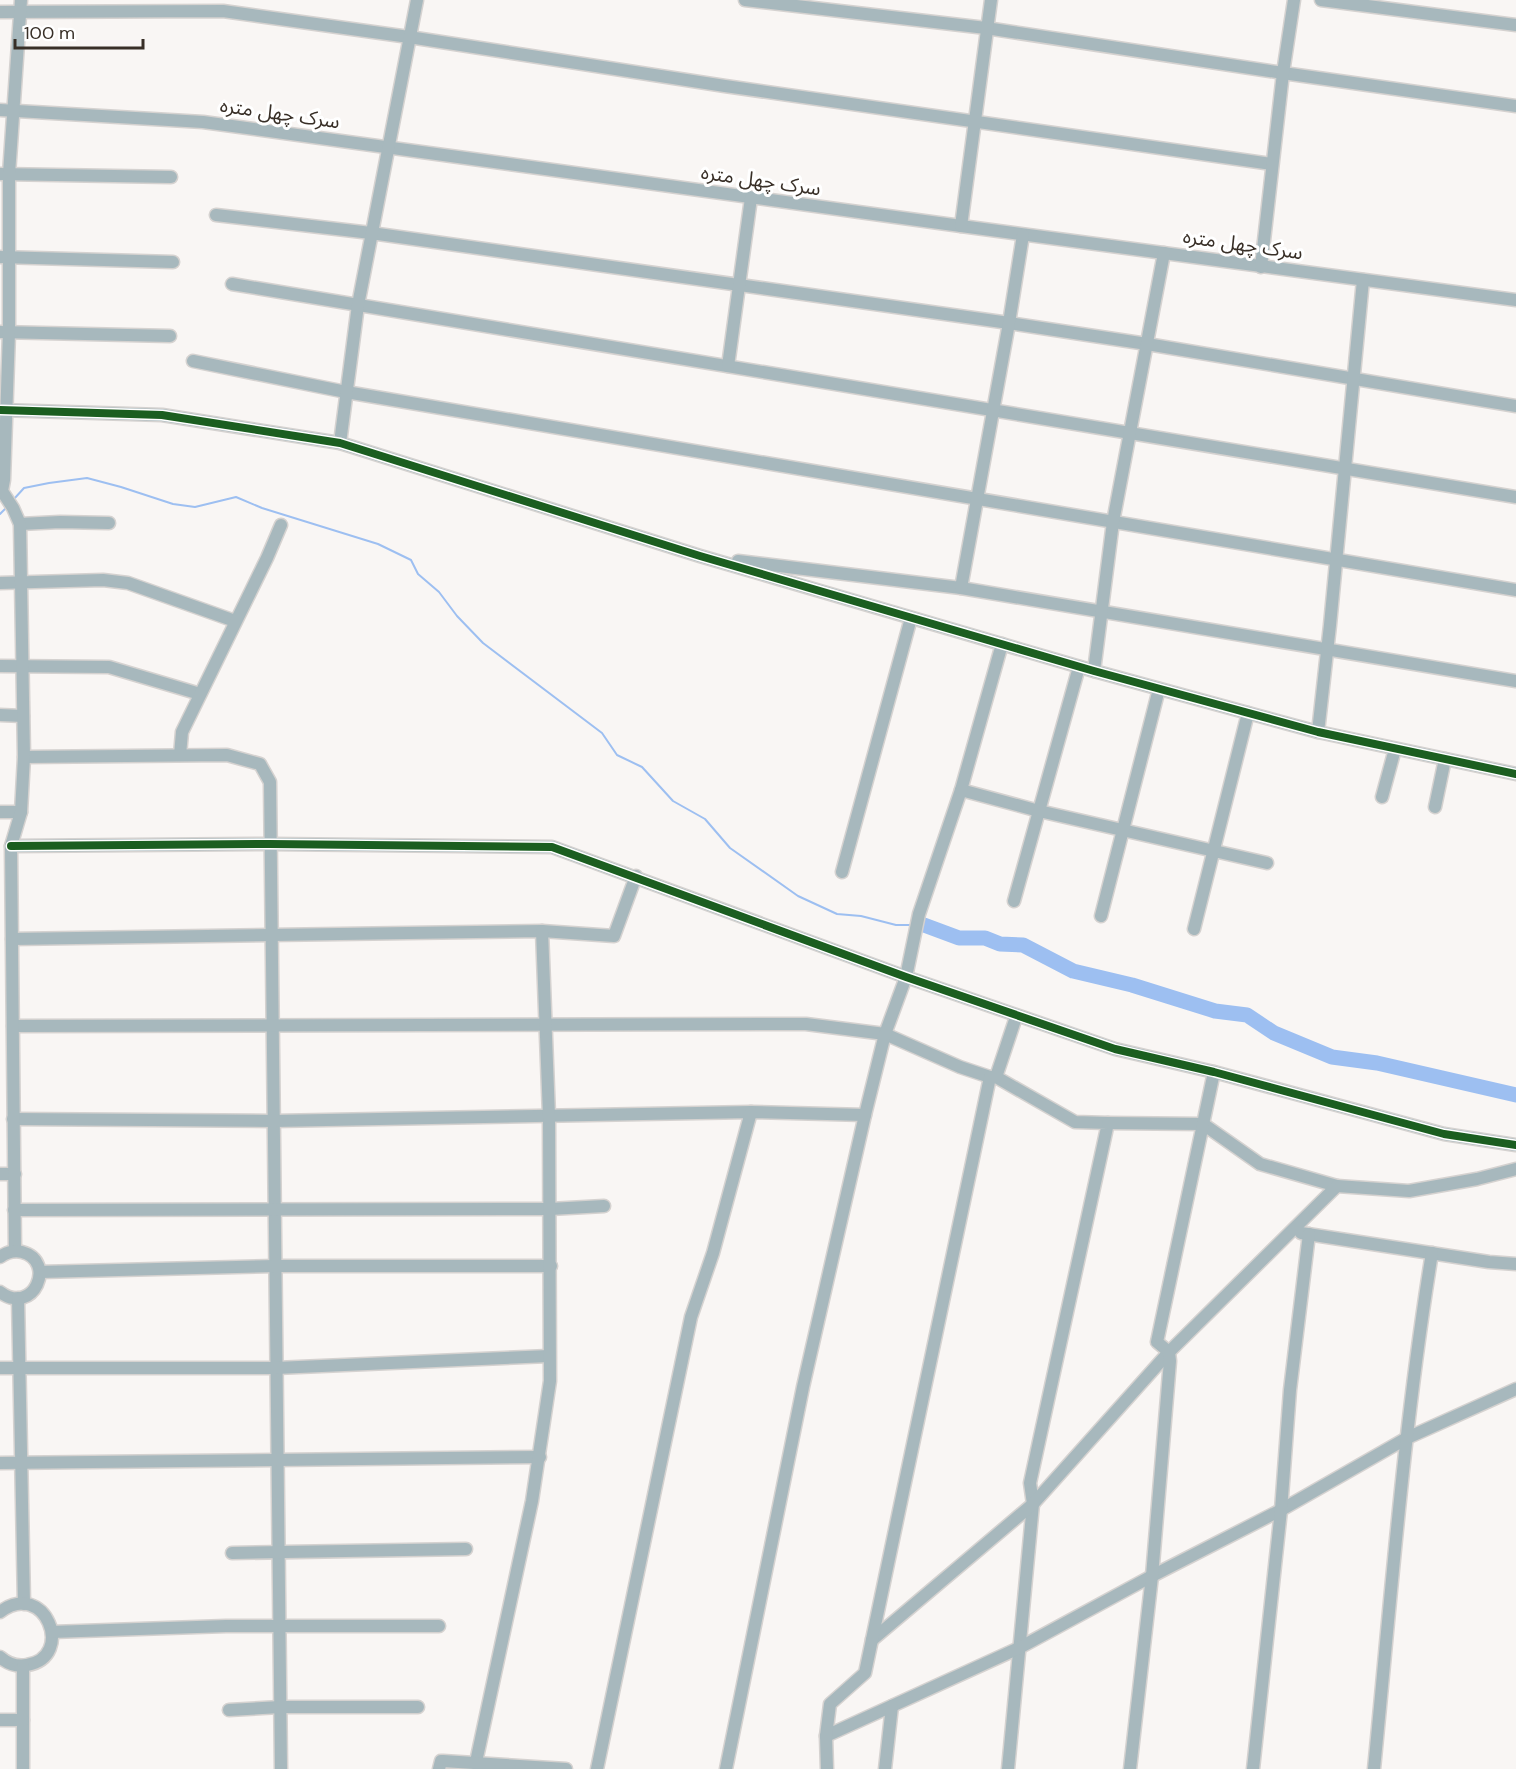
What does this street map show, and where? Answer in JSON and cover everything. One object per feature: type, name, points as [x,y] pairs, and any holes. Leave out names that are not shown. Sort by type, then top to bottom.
[{"type":"street","points":[[15,1251],[13,1026],[6,994],[12,939],[6,898],[11,846],[21,812],[24,756],[20,524],[6,497],[3,410],[4,174],[14,111],[21,0]]},
{"type":"street","points":[[340,443],[357,305],[417,0]]},
{"type":"street","points":[[746,0],[986,28],[1516,106]]},
{"type":"street","points":[[961,226],[991,0]]},
{"type":"street","points":[[1261,267],[1283,73],[1294,0]]},
{"type":"street","points":[[1321,0],[1516,25]]},
{"type":"street","points":[[0,12],[223,11],[1272,164]]},
{"type":"street","name":"سرک چهل متره","points":[[0,110],[202,122],[1516,300]]},
{"type":"street","points":[[4,174],[171,177]]},
{"type":"street","points":[[728,366],[752,198]]},
{"type":"street","points":[[216,215],[371,233],[1147,344],[1516,406]]},
{"type":"street","points":[[961,588],[1010,324],[1023,235]]},
{"type":"street","points":[[1094,671],[1113,522],[1164,253]]},
{"type":"street","points":[[5,257],[173,262]]},
{"type":"street","points":[[1317,732],[1328,649],[1364,280]]},
{"type":"street","points":[[232,284],[1516,497]]},
{"type":"street","points":[[4,332],[170,336]]},
{"type":"street","points":[[193,361],[346,392],[1516,590]]},
{"type":"street","points":[[3,410],[162,415],[340,443],[700,556],[1079,667],[1317,732],[1516,774]]},
{"type":"street","points":[[20,524],[110,523]]},
{"type":"street","points":[[180,755],[183,732],[281,525]]},
{"type":"street","points":[[700,556],[961,588],[1516,681]]},
{"type":"street","points":[[0,583],[103,580],[128,583],[235,621]]},
{"type":"street","points":[[842,872],[911,618]]},
{"type":"street","points":[[726,1769],[803,1387],[865,1115],[885,1034],[906,977],[919,914],[961,790],[1002,644]]},
{"type":"street","points":[[0,666],[109,667],[200,694]]},
{"type":"street","points":[[1014,901],[1079,667]]},
{"type":"street","points":[[1101,915],[1159,689]]},
{"type":"street","points":[[1194,929],[1248,713]]},
{"type":"street","points":[[0,715],[23,716]]},
{"type":"street","points":[[1382,797],[1395,748]]},
{"type":"street","points":[[24,756],[226,755],[260,764],[270,782],[281,1769]]},
{"type":"street","points":[[1435,807],[1445,759]]},
{"type":"street","points":[[961,790],[1039,811],[1267,863]]},
{"type":"street","points":[[0,812],[21,812]]},
{"type":"street","points":[[11,846],[270,844],[552,847],[1016,1017],[1115,1049],[1214,1072],[1444,1134],[1516,1145]]},
{"type":"street","points":[[12,939],[542,931],[614,936],[636,876]]},
{"type":"street","points":[[476,1762],[540,1457],[550,1381],[549,1116],[542,931]]},
{"type":"street","points":[[827,1769],[826,1736],[830,1704],[865,1672],[993,1077],[1016,1017]]},
{"type":"street","points":[[13,1026],[806,1024],[885,1034],[960,1067],[993,1077],[1075,1122],[1203,1124],[1260,1164],[1337,1186],[1408,1191],[1477,1179],[1516,1168]]},
{"type":"street","points":[[1130,1769],[1152,1576],[1169,1373],[1169,1353],[1157,1342],[1214,1072]]},
{"type":"street","points":[[0,1087],[13,1086]]},
{"type":"street","points":[[14,1119],[274,1121],[751,1112],[865,1115]]},
{"type":"street","points":[[597,1769],[691,1317],[713,1253],[751,1112]]},
{"type":"street","points":[[1008,1769],[1033,1504],[1030,1483],[1108,1123]]},
{"type":"street","points":[[0,1174],[15,1174]]},
{"type":"street","points":[[872,1640],[1033,1504],[1169,1353],[1337,1186]]},
{"type":"street","points":[[14,1210],[550,1209],[604,1206]]},
{"type":"street","points":[[1292,1231],[1516,1264]]},
{"type":"street","points":[[1253,1769],[1281,1510],[1290,1390],[1309,1234]]},
{"type":"street","points":[[0,1257],[15,1251],[26,1253],[38,1266],[39,1272],[38,1283],[33,1292],[18,1298],[7,1297],[0,1292]]},
{"type":"street","points":[[1374,1769],[1407,1438],[1422,1311],[1432,1253]]},
{"type":"street","points":[[39,1272],[275,1266],[551,1266]]},
{"type":"street","points":[[18,1298],[24,1604]]},
{"type":"street","points":[[0,1368],[276,1368],[549,1356]]},
{"type":"street","points":[[826,1736],[1019,1648],[1281,1510],[1407,1438],[1516,1389]]},
{"type":"street","points":[[0,1463],[540,1457]]},
{"type":"street","points":[[231,1553],[279,1554],[466,1549]]},
{"type":"street","points":[[0,1612],[13,1605],[34,1606],[49,1621],[52,1632],[51,1644],[37,1662],[22,1666],[13,1665],[0,1658]]},
{"type":"street","points":[[52,1632],[160,1627],[439,1626]]},
{"type":"street","points":[[22,1666],[23,1769]]},
{"type":"street","points":[[885,1769],[892,1706]]},
{"type":"street","points":[[228,1710],[280,1707],[418,1707]]},
{"type":"street","points":[[0,1720],[23,1720]]},
{"type":"street","points":[[439,1769],[441,1761],[566,1769]]},
{"type":"waterway","points":[[14,499],[24,488],[87,478],[173,504],[195,507],[236,497],[262,508],[378,544],[411,560],[418,574],[439,592],[457,616],[483,643],[602,733],[617,755],[642,767],[673,801],[705,819],[730,848],[798,896],[837,914],[861,916],[896,925],[910,925]]},
{"type":"waterway","points":[[0,514],[8,506]]},
{"type":"waterway","points":[[924,925],[959,938],[985,938],[1000,944],[1023,945],[1073,971],[1132,985],[1215,1011],[1247,1015],[1274,1033],[1332,1057],[1377,1063],[1516,1095]]},
{"type":"cycle path","points":[[0,410],[162,415],[340,443],[700,556],[1094,671],[1318,732],[1516,774]]},
{"type":"cycle path","points":[[11,846],[270,844],[552,847],[906,977],[1115,1049],[1214,1072],[1444,1134],[1516,1145]]}]
